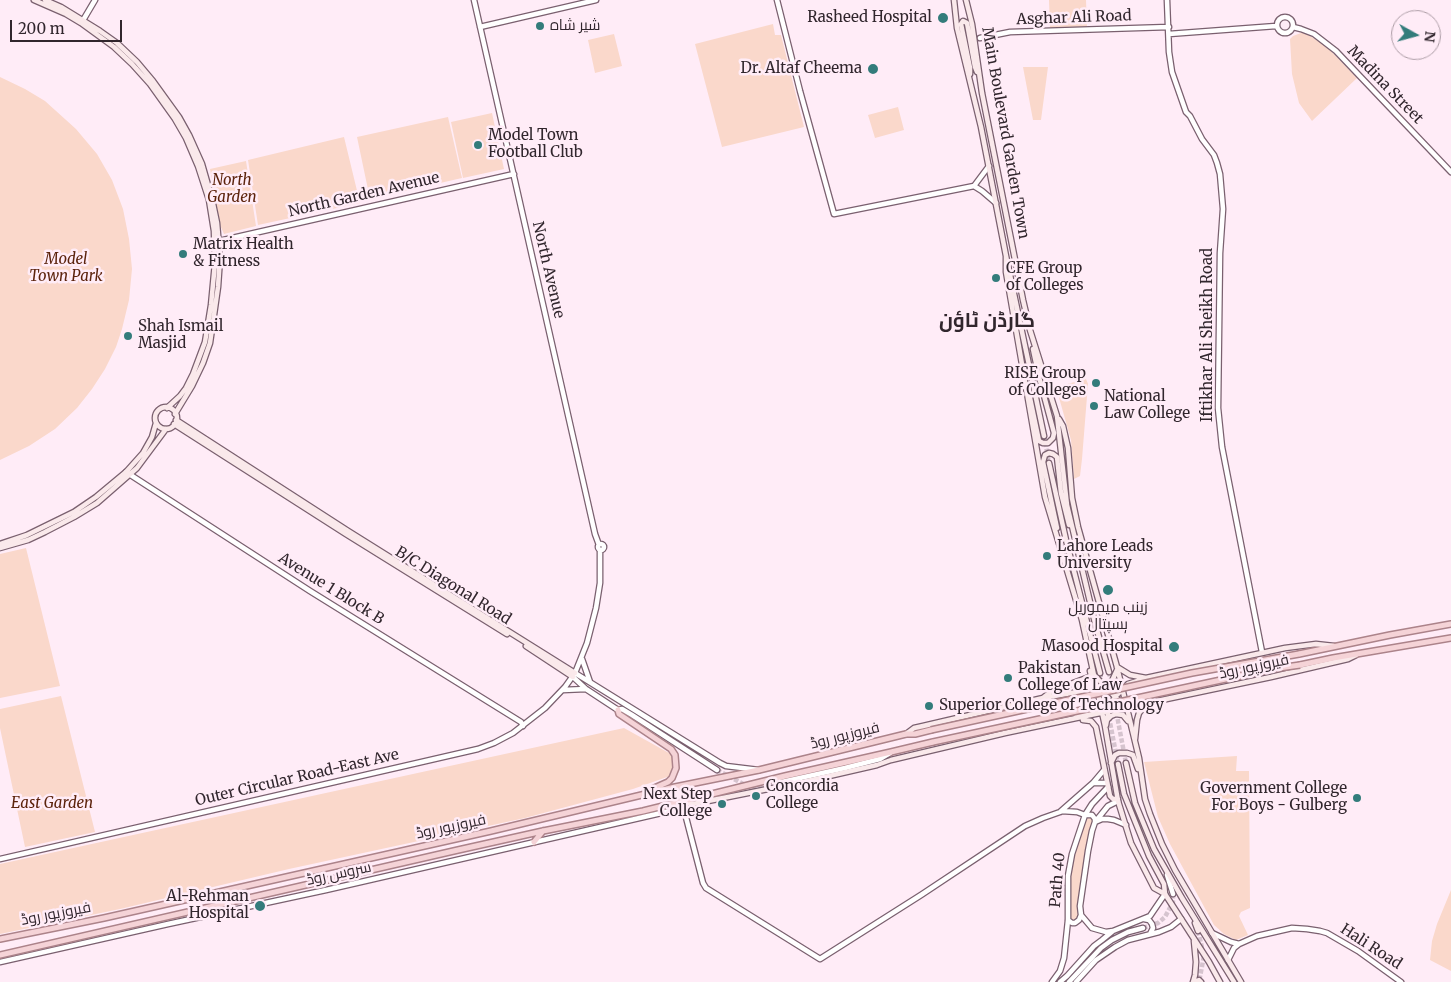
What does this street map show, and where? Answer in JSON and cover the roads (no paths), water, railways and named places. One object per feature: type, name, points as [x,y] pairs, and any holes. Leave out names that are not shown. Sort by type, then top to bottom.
[{"type":"main road","points":[[34,0],[82,21],[132,64],[150,84],[175,119],[186,138],[198,166],[209,200],[214,231],[215,263],[211,305],[205,342],[199,360],[186,388],[167,408]]},
{"type":"main road","points":[[0,544],[27,535],[74,512],[137,468],[166,429],[175,422],[175,414],[203,363],[210,343],[218,287],[219,241],[212,199],[202,164],[179,117],[153,81],[117,43],[61,7],[45,0]]},
{"type":"main road","name":"Main Boulevard Garden Town","points":[[954,0],[957,28],[989,166],[1044,436]]},
{"type":"main road","name":"Main Boulevard Garden Town","points":[[966,0],[975,38],[979,76],[1030,330],[1060,434],[1067,505],[1095,623],[1109,672]]},
{"type":"main road","points":[[970,78],[970,68],[961,24],[963,21],[967,23],[975,67],[979,76]]},
{"type":"main road","name":"Main Boulevard Garden Town","points":[[1006,256],[1006,272],[1045,496],[1086,638],[1105,726],[1118,800],[1131,842],[1139,860],[1154,888],[1165,894]]},
{"type":"main road","points":[[1021,357],[1039,440],[1043,443],[1048,442],[1054,433],[1036,366],[1030,330]]},
{"type":"main road","points":[[0,548],[33,538],[74,517],[105,497],[128,473],[148,445],[156,423],[155,417],[157,412],[161,408],[167,408],[175,414]]},
{"type":"main road","name":"Main Boulevard Garden Town","points":[[1056,416],[1063,426],[1068,448],[1072,498],[1078,527],[1135,743]]},
{"type":"main road","name":"B/C Diagonal Road","points":[[175,422],[574,675]]},
{"type":"main road","points":[[156,423],[166,429]]},
{"type":"main road","points":[[1070,578],[1043,462],[1045,456],[1049,453],[1053,454],[1056,458],[1065,510],[1083,574]]},
{"type":"main road","points":[[1049,463],[1066,540],[1100,673]]},
{"type":"main road","name":"فیروزپور روڈ","points":[[0,939],[104,918],[491,831],[675,787],[759,770],[906,734],[915,734],[1192,673],[1451,624]]},
{"type":"main road","name":"فیروزپور روڈ","points":[[906,734],[914,728],[1042,698],[1052,690],[1090,676],[1086,638]]},
{"type":"main road","name":"فیروزپور روڈ","points":[[682,805],[785,776],[933,742],[1272,669],[1451,638]]},
{"type":"main road","name":"فیروزپور روڈ","points":[[1105,726],[1108,712],[1115,697],[1128,684],[1146,678],[1262,652],[1316,644],[1334,646]]},
{"type":"main road","name":"فیروزپور روڈ","points":[[0,954],[543,831],[643,811],[745,794],[868,768],[891,760],[1021,730],[1293,672],[1348,659],[1362,653]]},
{"type":"main road","points":[[1065,721],[1093,712],[1100,705],[1117,669],[1130,675],[1146,678]]},
{"type":"main road","points":[[1094,675],[1126,708]]},
{"type":"main road","points":[[1042,698],[1077,692],[1084,695],[1087,710],[1084,714],[1065,721]]},
{"type":"main road","points":[[1147,704],[1139,713],[1135,743],[1150,814],[1175,870],[1241,982]]},
{"type":"main road","points":[[618,710],[620,714],[671,749],[675,755],[676,768],[672,778],[668,782],[636,796]]},
{"type":"main road","points":[[1105,726],[1108,719],[1116,714],[1123,715],[1129,722]]},
{"type":"main road","points":[[1065,721],[1087,720],[1096,727],[1107,785],[1112,799],[1118,800]]},
{"type":"main road","points":[[1111,764],[1119,753],[1127,753],[1133,756],[1141,776]]},
{"type":"main road","points":[[1126,763],[1138,811],[1154,849],[1234,982]]},
{"type":"main road","points":[[1118,764],[1124,794],[1149,856],[1164,884],[1165,894],[1220,982]]},
{"type":"main road","points":[[534,842],[543,831]]},
{"type":"main road","points":[[1182,898],[1198,932]]},
{"type":"main road","points":[[1194,938],[1196,962],[1194,982],[1198,980],[1201,982]]},
{"type":"street","points":[[82,21],[95,0]]},
{"type":"street","name":"North Avenue","points":[[474,0],[594,534],[599,547],[600,583],[596,608],[581,658]]},
{"type":"street","points":[[480,27],[596,0]]},
{"type":"street","points":[[777,0],[834,214],[974,186],[989,166]]},
{"type":"street","name":"Iftikhar Ali Sheikh Road","points":[[1167,0],[1172,72],[1186,112],[1214,155],[1220,174],[1223,209],[1220,257],[1218,408],[1222,447],[1262,652]]},
{"type":"street","points":[[1284,17],[1290,18],[1293,27],[1288,33],[1283,33],[1276,26],[1277,21],[1284,17]]},
{"type":"street","points":[[1169,34],[1276,26]]},
{"type":"street","name":"Asghar Ali Road","points":[[980,38],[1010,32],[1168,27]]},
{"type":"street","name":"Madina Street","points":[[1293,27],[1314,34],[1336,51],[1451,172]]},
{"type":"street","name":"North Garden Avenue","points":[[219,241],[514,174]]},
{"type":"street","points":[[974,186],[996,203]]},
{"type":"street","name":"Avenue 1 Block B","points":[[128,473],[310,591],[521,722],[523,726]]},
{"type":"street","points":[[581,658],[590,682]]},
{"type":"street","name":"Outer Circular Road-East Ave","points":[[0,859],[478,749],[494,743],[523,726],[545,708],[574,675],[581,658]]},
{"type":"street","points":[[574,675],[590,682],[720,764],[759,770]]},
{"type":"street","name":"B/C Diagonal Road","points":[[574,675],[586,688],[618,710],[622,709],[632,715],[717,770]]},
{"type":"street","points":[[562,690],[586,688]]},
{"type":"street","points":[[782,782],[880,759],[891,752]]},
{"type":"street","points":[[845,768],[891,760]]},
{"type":"street","points":[[682,805],[706,888],[820,959],[922,895],[1025,826],[1062,811],[1093,783],[1104,770]]},
{"type":"street","points":[[1093,783],[1107,785]]},
{"type":"street","name":"Path 40","points":[[1052,982],[1058,976],[1065,951],[1068,920],[1067,891],[1070,865],[1076,840],[1085,815],[1107,785]]},
{"type":"street","name":"Path 40","points":[[1113,932],[1092,928],[1081,915],[1080,906],[1090,836],[1095,822],[1108,806],[1118,800]]},
{"type":"street","name":"سروس روڈ","points":[[0,962],[534,842],[682,805]]},
{"type":"street","points":[[1062,811],[1092,815],[1095,822],[1108,819],[1126,825]]},
{"type":"street","points":[[1167,873],[1173,894]]},
{"type":"street","points":[[1060,982],[1094,946],[1113,932],[1153,914],[1165,894]]},
{"type":"street","points":[[1068,920],[1075,923],[1081,915]]},
{"type":"street","points":[[1144,919],[1149,920],[1152,924],[1153,928],[1150,934]]},
{"type":"street","points":[[1076,982],[1096,960],[1115,947],[1128,940],[1171,927],[1181,919]]},
{"type":"street","points":[[1070,982],[1101,948],[1128,932],[1143,928]]},
{"type":"street","name":"Hali Road","points":[[1239,944],[1278,930],[1292,928],[1320,931],[1358,951],[1401,982]]},
{"type":"street","points":[[1212,933],[1239,944]]},
{"type":"street","points":[[1228,960],[1234,948],[1239,944]]},
{"type":"tunnel","points":[[1044,436],[1049,463]]},
{"type":"tunnel","points":[[1109,672],[1113,693]]},
{"type":"tunnel","points":[[1100,673],[1107,707]]},
{"type":"tunnel","points":[[1114,700],[1126,763]]},
{"type":"tunnel","points":[[1109,717],[1118,764]]},
{"type":"tunnel","points":[[717,770],[749,787],[782,782]]},
{"type":"tunnel","points":[[1143,928],[1158,923],[1165,917],[1173,902],[1173,894]]},
{"type":"tunnel","points":[[1198,931],[1204,956],[1199,982]]},
{"type":"place","name":"Rasheed Hospital","points":[[943,18]]},
{"type":"place","name":"شیر شاہ","points":[[540,26]]},
{"type":"place","name":"Dr. Altaf Cheema","points":[[873,69]]},
{"type":"place","name":"Model Town Football Club","points":[[478,145]]},
{"type":"place","name":"Matrix Health & Fitness","points":[[183,254]]},
{"type":"place","name":"CFE Group of Colleges","points":[[996,278]]},
{"type":"place","name":"Shah Ismail Masjid","points":[[128,336]]},
{"type":"place","name":"RISE Group of Colleges","points":[[1096,383]]},
{"type":"place","name":"National Law College","points":[[1094,406]]},
{"type":"place","name":"Lahore Leads University","points":[[1047,556]]},
{"type":"place","name":"زینب میموریل ہسپتال","points":[[1108,590]]},
{"type":"place","name":"Masood Hospital","points":[[1174,647]]},
{"type":"place","name":"Pakistan College of Law","points":[[1008,678]]},
{"type":"place","name":"Superior College of Technology","points":[[929,706]]},
{"type":"place","name":"Concordia College","points":[[756,796]]},
{"type":"place","name":"Government College For Boys - Gulberg","points":[[1357,798]]},
{"type":"place","name":"Next Step College","points":[[722,804]]},
{"type":"place","name":"Al-Rehman Hospital","points":[[260,906]]},
{"type":"district","name":"گارڈن ٹاؤن","points":[[987,321]]},
{"type":"park label","name":"North Garden","points":[[232,190]]},
{"type":"park label","name":"Model Town Park","points":[[66,268]]},
{"type":"park label","name":"East Garden","points":[[52,804]]}]
